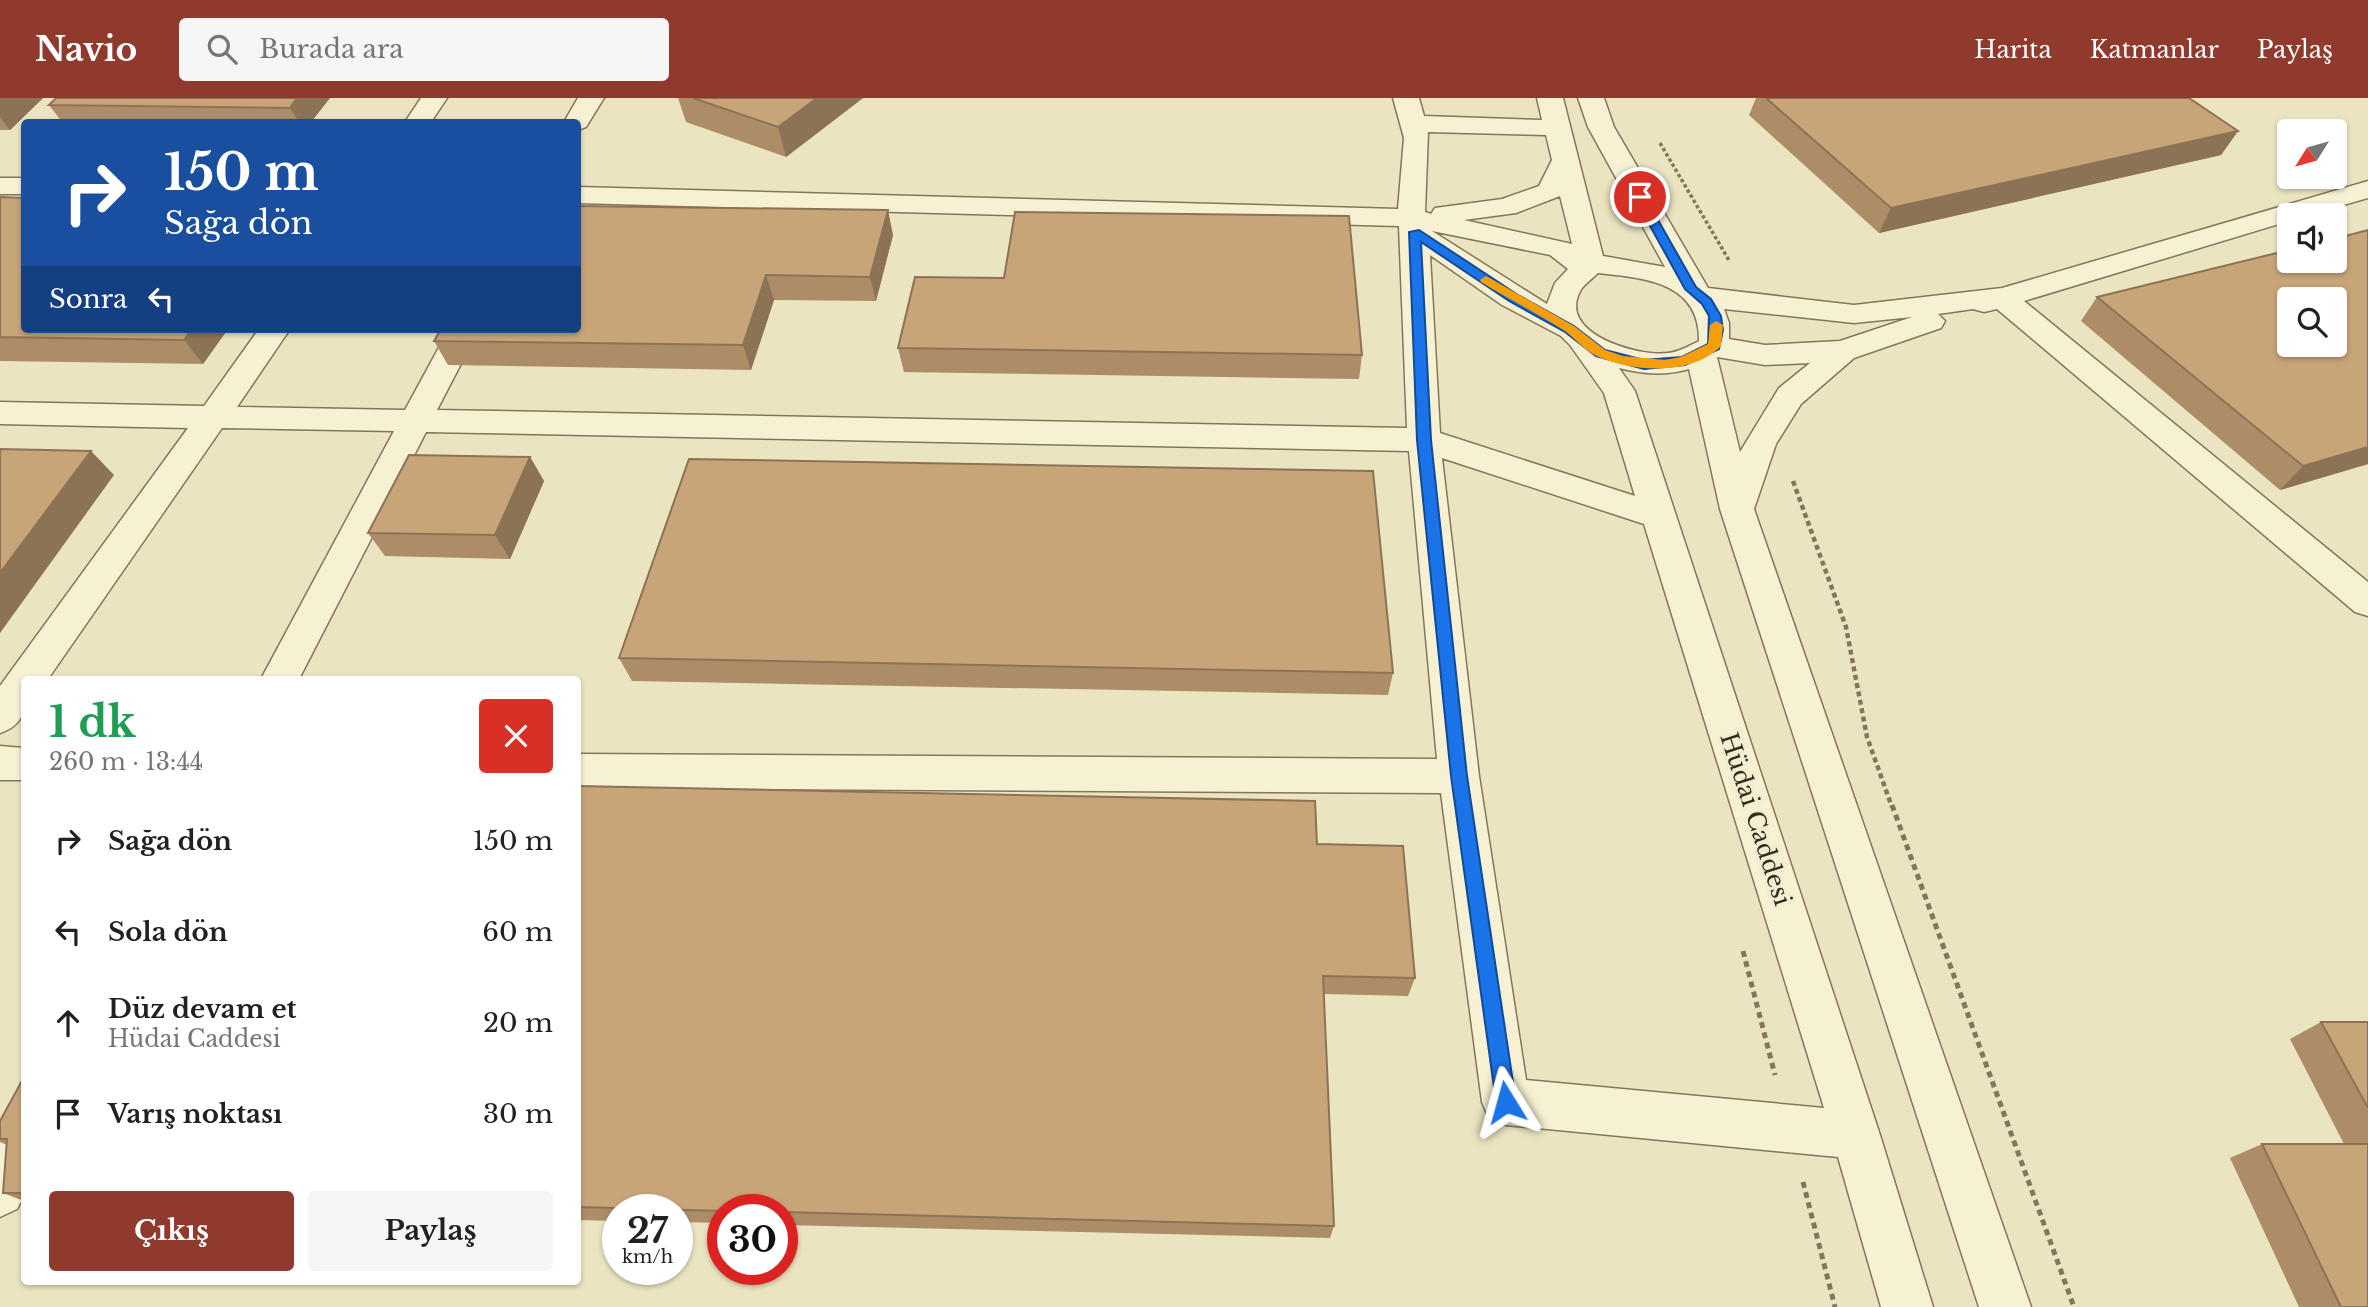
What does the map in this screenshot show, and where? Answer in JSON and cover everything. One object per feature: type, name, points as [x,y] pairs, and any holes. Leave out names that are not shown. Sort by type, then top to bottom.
[{"type":"street","points":[[420,119],[434,98]]},
{"type":"street","points":[[579,119],[591,98]]},
{"type":"street","points":[[1406,98],[1417,138],[1413,225],[1424,440],[1459,776],[1506,1102],[1856,1135]]},
{"type":"street","points":[[1550,98],[1566,158],[1588,266]]},
{"type":"street","points":[[1591,98],[1601,127],[1697,293],[1715,316],[1717,330],[1708,350],[1737,509],[2005,1307]]},
{"type":"street","points":[[1415,124],[1559,128]]},
{"type":"street","points":[[1413,225],[1506,207],[1550,191],[1566,158]]},
{"type":"street","points":[[0,186],[21,186]]},
{"type":"street","points":[[1413,225],[1513,298],[1601,353],[1644,364],[1665,365],[1685,361],[1708,350],[1765,355],[1843,351],[2001,297],[2368,189]]},
{"type":"street","points":[[581,195],[1413,225],[1559,248],[1588,266],[1646,271],[1671,278],[1697,293],[1750,304],[1853,314],[2001,297],[2363,591]]},
{"type":"street","points":[[1576,335],[1563,315],[1564,289],[1575,274],[1588,266]]},
{"type":"street","points":[[30,676],[272,333]]},
{"type":"street","points":[[282,676],[462,333]]},
{"type":"street","name":"Hüdai Caddesi","points":[[1576,335],[1619,391],[1856,1135],[1907,1307]]},
{"type":"street","points":[[1737,509],[1760,443],[1790,396],[1843,351]]},
{"type":"street","points":[[0,413],[1424,440],[1659,516]]},
{"type":"street","points":[[0,717],[21,688]]},
{"type":"street","points":[[0,763],[21,764]]},
{"type":"street","points":[[581,771],[1459,776]]},
{"type":"street","points":[[0,1192],[21,1153]]},
{"type":"path","points":[[1659,142],[1712,230],[1750,304]]},
{"type":"path","points":[[1777,417],[1784,456],[1846,627],[1867,737],[2074,1307]]},
{"type":"building","points":[[56,98],[297,98],[290,108],[49,105]]},
{"type":"building","points":[[693,98],[817,98],[778,127]]},
{"type":"building","points":[[1766,98],[2189,98],[2238,131],[1891,208]]},
{"type":"building","points":[[0,197],[21,198],[21,333],[189,333],[184,340],[0,337]]},
{"type":"building","points":[[581,206],[888,210],[870,277],[766,275],[743,345],[434,341],[439,333],[581,333]]},
{"type":"building","points":[[1015,212],[1349,216],[1362,355],[898,348],[915,277],[1004,278]]},
{"type":"building","points":[[2368,230],[2368,447],[2303,466],[2097,297],[2277,253],[2277,273],[2347,273],[2347,236]]},
{"type":"building","points":[[0,449],[91,451],[0,573]]},
{"type":"building","points":[[409,455],[530,457],[495,535],[368,533]]},
{"type":"building","points":[[689,459],[1373,471],[1393,673],[619,658]]},
{"type":"building","points":[[581,786],[1315,801],[1317,844],[1403,846],[1415,978],[1323,976],[1334,1226],[798,1212],[798,1194],[707,1194],[707,1211],[693,1210],[693,1194],[602,1194],[602,1208],[581,1207]]},
{"type":"building","points":[[2321,1022],[2368,1022],[2368,1108]]},
{"type":"building","points":[[21,1082],[21,1193],[3,1193],[7,1139],[0,1139],[0,1121]]},
{"type":"building","points":[[2262,1144],[2368,1144],[2368,1307],[2341,1307]]},
{"type":"slow traffic","points":[[1486,280],[1570,329],[1583,342],[1601,353],[1622,360],[1665,365],[1685,361],[1714,346],[1716,325]]},
{"type":"route","points":[[1506,1102],[1459,776],[1424,440],[1415,232],[1513,298],[1570,329],[1583,342],[1601,353],[1644,364],[1665,365],[1685,361],[1714,346],[1717,330],[1715,316],[1706,301],[1692,289],[1640,197]]}]
